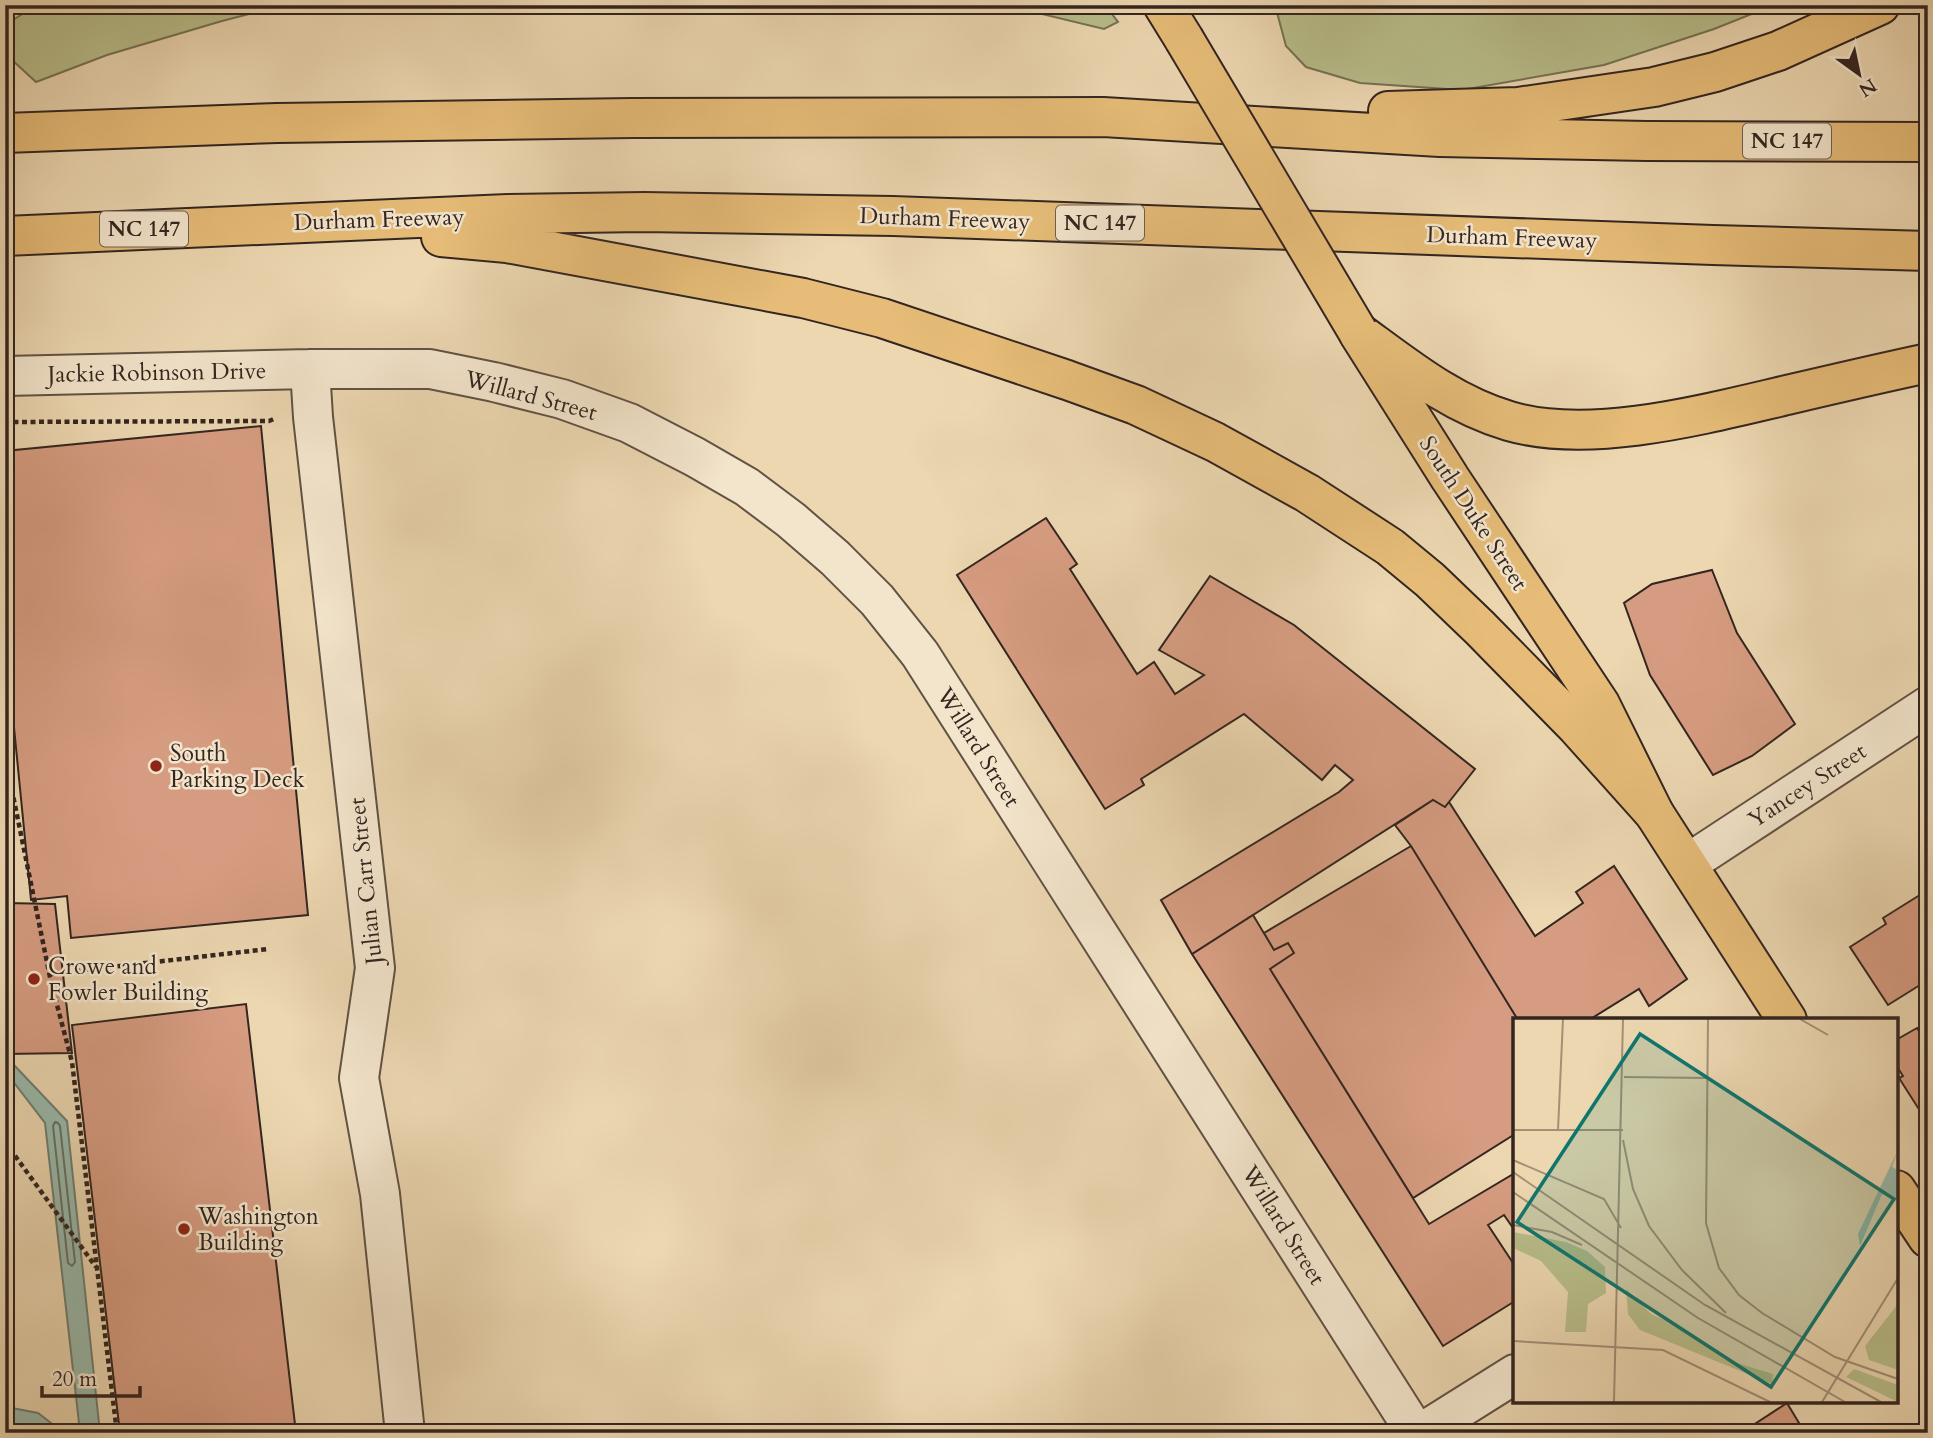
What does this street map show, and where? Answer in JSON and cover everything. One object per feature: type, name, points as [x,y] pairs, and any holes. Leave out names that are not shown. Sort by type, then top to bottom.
[{"type":"main road","name":"South Duke Street","points":[[1163,5],[1358,332],[1450,478],[1600,704],[1654,813],[1786,1018]]},
{"type":"main road","points":[[1103,117],[1263,110],[1422,111],[1518,107],[1654,87],[1715,72],[1777,51],[1880,5]]},
{"type":"main road","name":"NC 147","points":[[15,132],[277,123],[619,118],[1103,117],[1440,137],[1928,142]]},
{"type":"main road","name":"Durham Freeway","points":[[11,236],[508,214],[644,212],[879,216],[1928,251]]},
{"type":"main road","points":[[271,223],[506,243],[803,298],[882,318],[1136,405],[1215,442],[1296,487],[1390,547],[1430,580],[1497,645],[1577,727],[1654,813]]},
{"type":"main road","points":[[1358,332],[1456,400],[1510,421],[1553,429],[1613,428],[1709,414],[1928,363]]},
{"type":"street","name":"Jackie Robinson Drive","points":[[5,376],[310,369]]},
{"type":"street","name":"Julian Carr Street","points":[[310,369],[313,417],[375,968],[359,1078],[380,1195],[405,1433]]},
{"type":"street","name":"Willard Street","points":[[310,369],[430,369],[562,399],[629,423],[747,487],[835,558],[877,600],[920,653],[1416,1433]]},
{"type":"street","name":"Yancey Street","points":[[1687,864],[1928,706]]},
{"type":"street","points":[[1421,1433],[1513,1375]]},
{"type":"path","points":[[5,422],[269,421],[276,418]]},
{"type":"path","points":[[5,756],[50,974],[72,1062],[117,1433]]},
{"type":"path","points":[[50,974],[268,949]]},
{"type":"path","points":[[5,1142],[96,1268]]},
{"type":"green space","points":[[36,5],[284,5],[107,55],[36,82],[11,59],[7,24]]},
{"type":"green space","points":[[1005,5],[1105,5],[1118,22],[1104,29]]},
{"type":"green space","points":[[1275,5],[1774,5],[1714,29],[1604,65],[1462,90],[1360,83],[1306,67],[1286,46]]},
{"type":"water","points":[[14,1065],[67,1121],[100,1433],[65,1433],[79,1423],[45,1123],[5,1071],[5,1068]]},
{"type":"water","points":[[5,1409],[38,1413],[64,1433],[5,1433]]},
{"type":"building","name":"South Parking Deck","points":[[261,426],[308,915],[71,938],[67,896],[31,900],[5,636],[5,451]]},
{"type":"building","points":[[1046,518],[1077,564],[1070,569],[1137,674],[1154,662],[1175,694],[1204,675],[1159,650],[1210,576],[1294,625],[1475,769],[1445,807],[1433,800],[1192,954],[1161,900],[1339,792],[1353,780],[1335,765],[1322,780],[1244,714],[1141,779],[1144,785],[1105,809],[957,575]]},
{"type":"building","points":[[1712,570],[1737,633],[1795,724],[1752,756],[1713,775],[1650,675],[1624,603],[1652,584]]},
{"type":"building","points":[[1433,800],[1445,807],[1449,802],[1535,936],[1583,903],[1576,892],[1614,866],[1687,979],[1649,1006],[1639,989],[1592,1018],[1517,1018],[1411,846],[1395,825]]},
{"type":"building","points":[[1411,846],[1517,1018],[1513,1018],[1513,1135],[1413,1198],[1270,969],[1294,953],[1288,943],[1274,950],[1264,933]]},
{"type":"building","points":[[1923,893],[1928,900],[1928,980],[1888,1005],[1850,947],[1886,924],[1883,918]]},
{"type":"building","name":"Crowe and Fowler Building","points":[[5,903],[55,904],[72,1053],[5,1054]]},
{"type":"building","points":[[1253,915],[1274,950],[1288,943],[1294,953],[1270,969],[1429,1224],[1513,1174],[1513,1228],[1504,1215],[1488,1225],[1513,1263],[1513,1302],[1443,1346],[1192,954]]},
{"type":"building","name":"Washington Building","points":[[246,1004],[296,1433],[120,1433],[72,1025]]},
{"type":"building","points":[[1917,1028],[1923,1038],[1928,1035],[1928,1106],[1920,1111],[1899,1078],[1903,1076],[1898,1068],[1898,1039]]},
{"type":"building","points":[[1787,1403],[1805,1433],[1741,1433]]},
{"type":"building","points":[[50,1424],[50,1433],[5,1433],[5,1425]]},
{"type":"place","name":"South Parking Deck","points":[[156,766]]},
{"type":"place","name":"Crowe and Fowler Building","points":[[34,979]]},
{"type":"place","name":"Washington Building","points":[[184,1229]]}]
